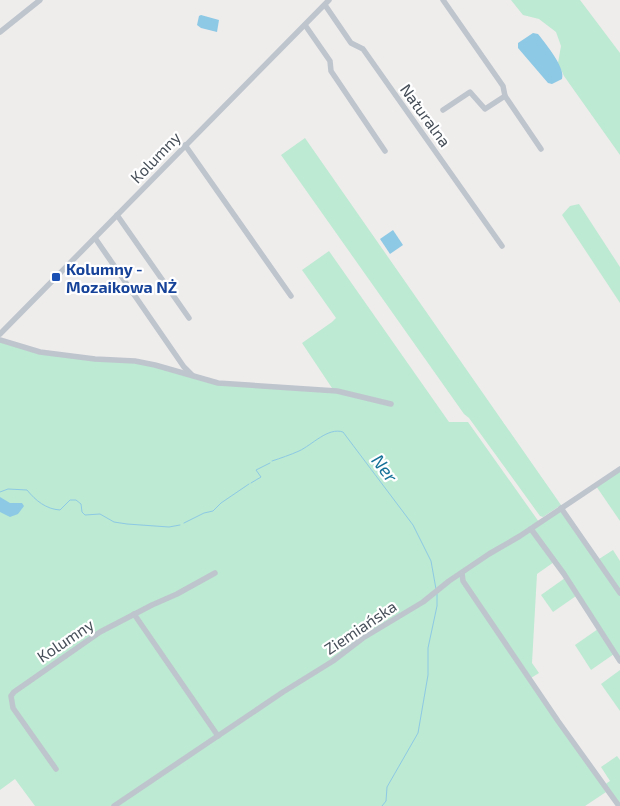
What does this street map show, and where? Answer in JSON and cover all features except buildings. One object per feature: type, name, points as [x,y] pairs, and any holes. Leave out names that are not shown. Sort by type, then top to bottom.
[{"type":"street","points":[[0,32],[40,0]]},
{"type":"street","points":[[443,0],[504,86],[505,96],[541,149]]},
{"type":"street","name":"Kolumny","points":[[0,334],[327,2]]},
{"type":"street","name":"Naturalna","points":[[327,2],[351,43],[363,49],[502,246]]},
{"type":"street","points":[[305,25],[330,61],[331,71],[385,151]]},
{"type":"street","points":[[443,110],[470,92],[485,109],[505,96]]},
{"type":"street","points":[[185,145],[291,296]]},
{"type":"street","points":[[117,215],[189,318]]},
{"type":"street","points":[[94,238],[184,367],[192,375]]},
{"type":"street","points":[[0,340],[40,352],[95,359],[135,361],[222,383],[337,392],[391,404]]},
{"type":"street","name":"Ziemiańska","points":[[114,806],[283,692],[333,661],[363,638],[423,602],[490,554],[531,529],[620,469]]},
{"type":"street","points":[[561,508],[620,593]]},
{"type":"street","points":[[531,529],[564,574],[620,661]]},
{"type":"street","name":"Kolumny","points":[[56,769],[13,708],[11,696],[14,692],[100,632],[215,573]]},
{"type":"street","points":[[462,573],[463,581],[558,721],[619,806]]},
{"type":"street","points":[[134,614],[218,736]]},
{"type":"green space","points":[[511,0],[580,0],[620,53],[620,155],[564,76],[558,63],[561,46],[556,32],[539,19],[523,15]]},
{"type":"green space","points":[[305,138],[561,505],[543,517],[540,516],[469,418],[464,414],[281,155]]},
{"type":"green space","points":[[579,204],[620,267],[620,303],[562,215],[570,206]]},
{"type":"green space","points":[[329,251],[449,422],[468,422],[539,522],[563,508],[599,559],[613,550],[620,561],[620,659],[554,562],[537,574],[532,663],[539,673],[531,678],[606,792],[585,806],[35,806],[15,779],[0,790],[0,341],[34,351],[154,365],[213,382],[334,391],[302,343],[336,318],[302,270]]},
{"type":"green space","points":[[620,470],[620,521],[596,486]]},
{"type":"green space","points":[[565,578],[576,596],[553,612],[541,595]]},
{"type":"green space","points":[[598,629],[614,654],[591,670],[575,645]]},
{"type":"green space","points":[[620,670],[620,711],[601,684]]},
{"type":"green space","points":[[617,756],[620,760],[620,806],[604,785],[610,781],[601,767]]},
{"type":"water","points":[[201,15],[219,20],[217,32],[201,28],[197,25]]},
{"type":"water","points":[[533,33],[538,34],[561,69],[562,79],[552,84],[548,83],[518,48],[518,43]]},
{"type":"water","points":[[393,230],[403,245],[390,254],[380,239]]},
{"type":"water","points":[[0,497],[10,503],[22,503],[24,506],[18,514],[10,517],[0,512]]},
{"type":"waterway","name":"Ner","points":[[272,461],[299,451],[326,434],[337,431],[343,432],[413,525],[431,561],[436,589]]},
{"type":"waterway","name":"Ner","points":[[251,483],[261,477],[256,470],[270,463]]},
{"type":"waterway","name":"Ner","points":[[184,523],[204,513],[213,511],[221,503],[249,484]]},
{"type":"waterway","name":"Ner","points":[[0,492],[8,489],[27,490],[42,504],[60,510],[70,500],[76,500],[81,504],[82,512],[85,515],[100,514],[114,522],[169,527],[180,525]]},
{"type":"waterway","name":"Ner","points":[[382,806],[386,801],[387,787],[418,733],[428,675],[428,648],[437,606],[437,594]]},
{"type":"place","name":"Kolumny - Mozaikowa NŻ","points":[[56,277]]}]
